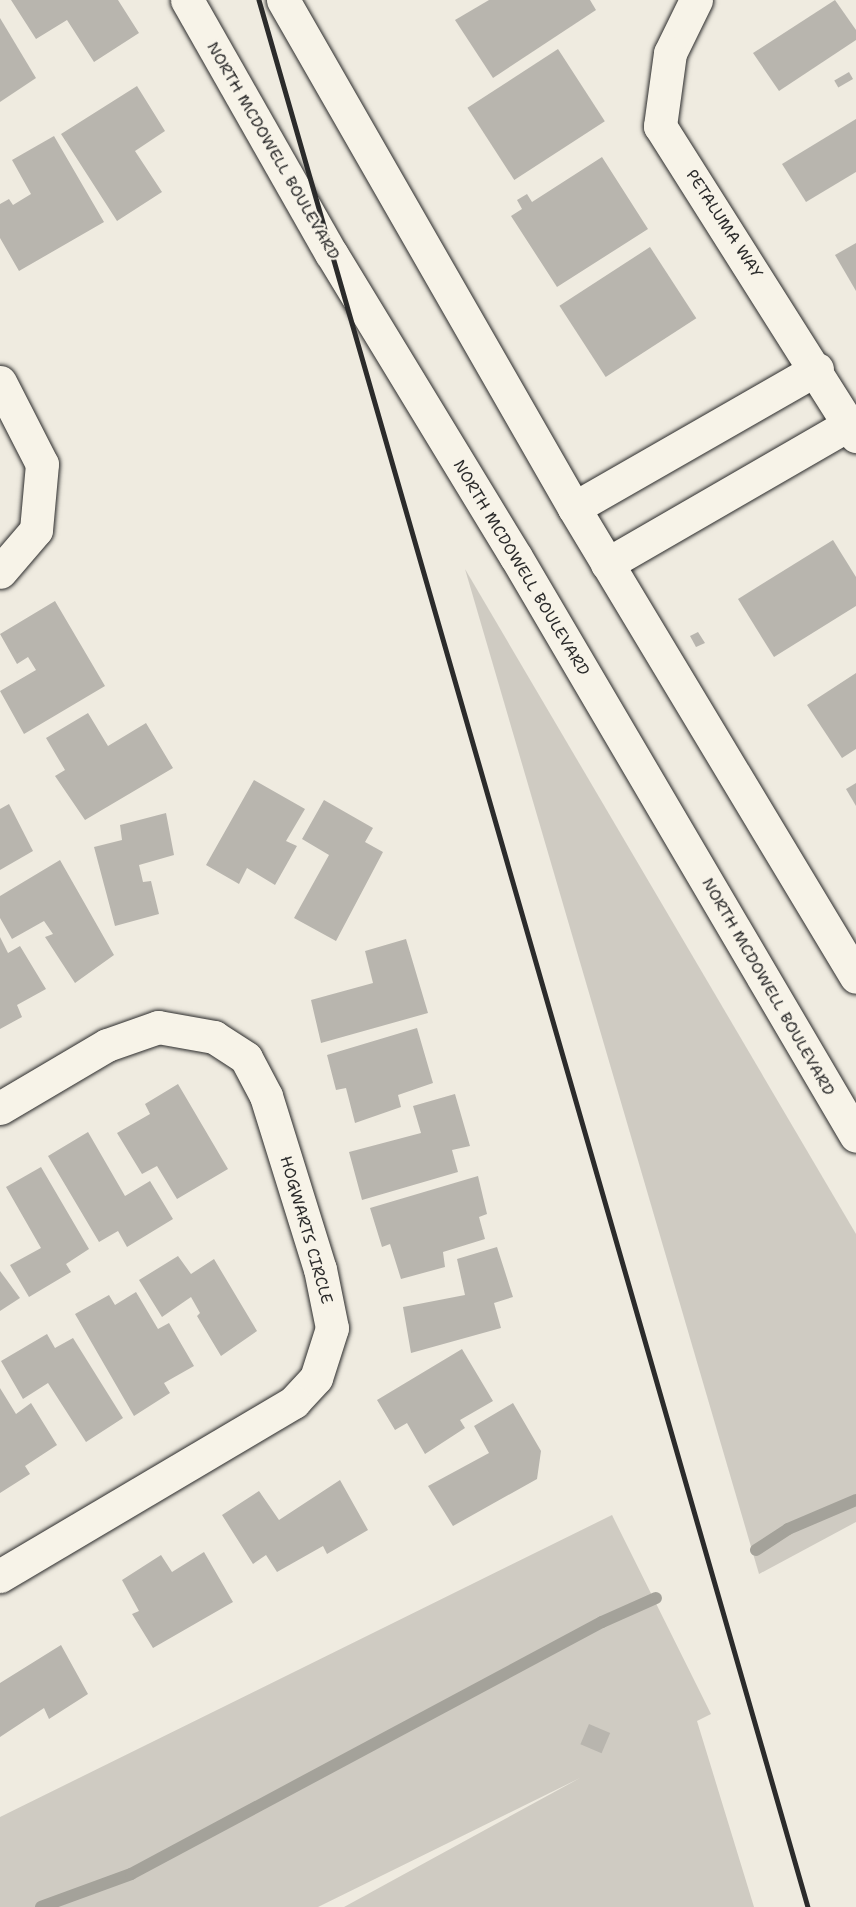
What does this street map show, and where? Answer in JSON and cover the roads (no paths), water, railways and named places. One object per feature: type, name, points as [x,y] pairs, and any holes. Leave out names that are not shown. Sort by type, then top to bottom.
[{"type":"main road","name":"NORTH MCDOWELL BOULEVARD","points":[[187,0],[331,253],[516,557],[856,1136]]},
{"type":"main road","points":[[283,0],[574,508],[856,977]]},
{"type":"main road","name":"PETALUMA WAY","points":[[693,1],[670,52],[660,126],[817,369],[853,430]]},
{"type":"main road","points":[[574,508],[817,369]]},
{"type":"main road","points":[[0,382],[42,465],[36,531],[0,572]]},
{"type":"main road","points":[[608,564],[853,430]]},
{"type":"main road","name":"HOGWARTS CIRCLE","points":[[0,1108],[107,1045],[158,1027],[214,1037],[222,1042],[246,1058],[266,1096],[320,1269],[332,1328],[316,1378],[294,1402],[0,1576]]},
{"type":"waterway","points":[[756,1550],[788,1529],[856,1500]]},
{"type":"waterway","points":[[41,1907],[131,1874],[602,1622],[656,1598]]},
{"type":"railway","points":[[259,0],[808,1907]]}]
